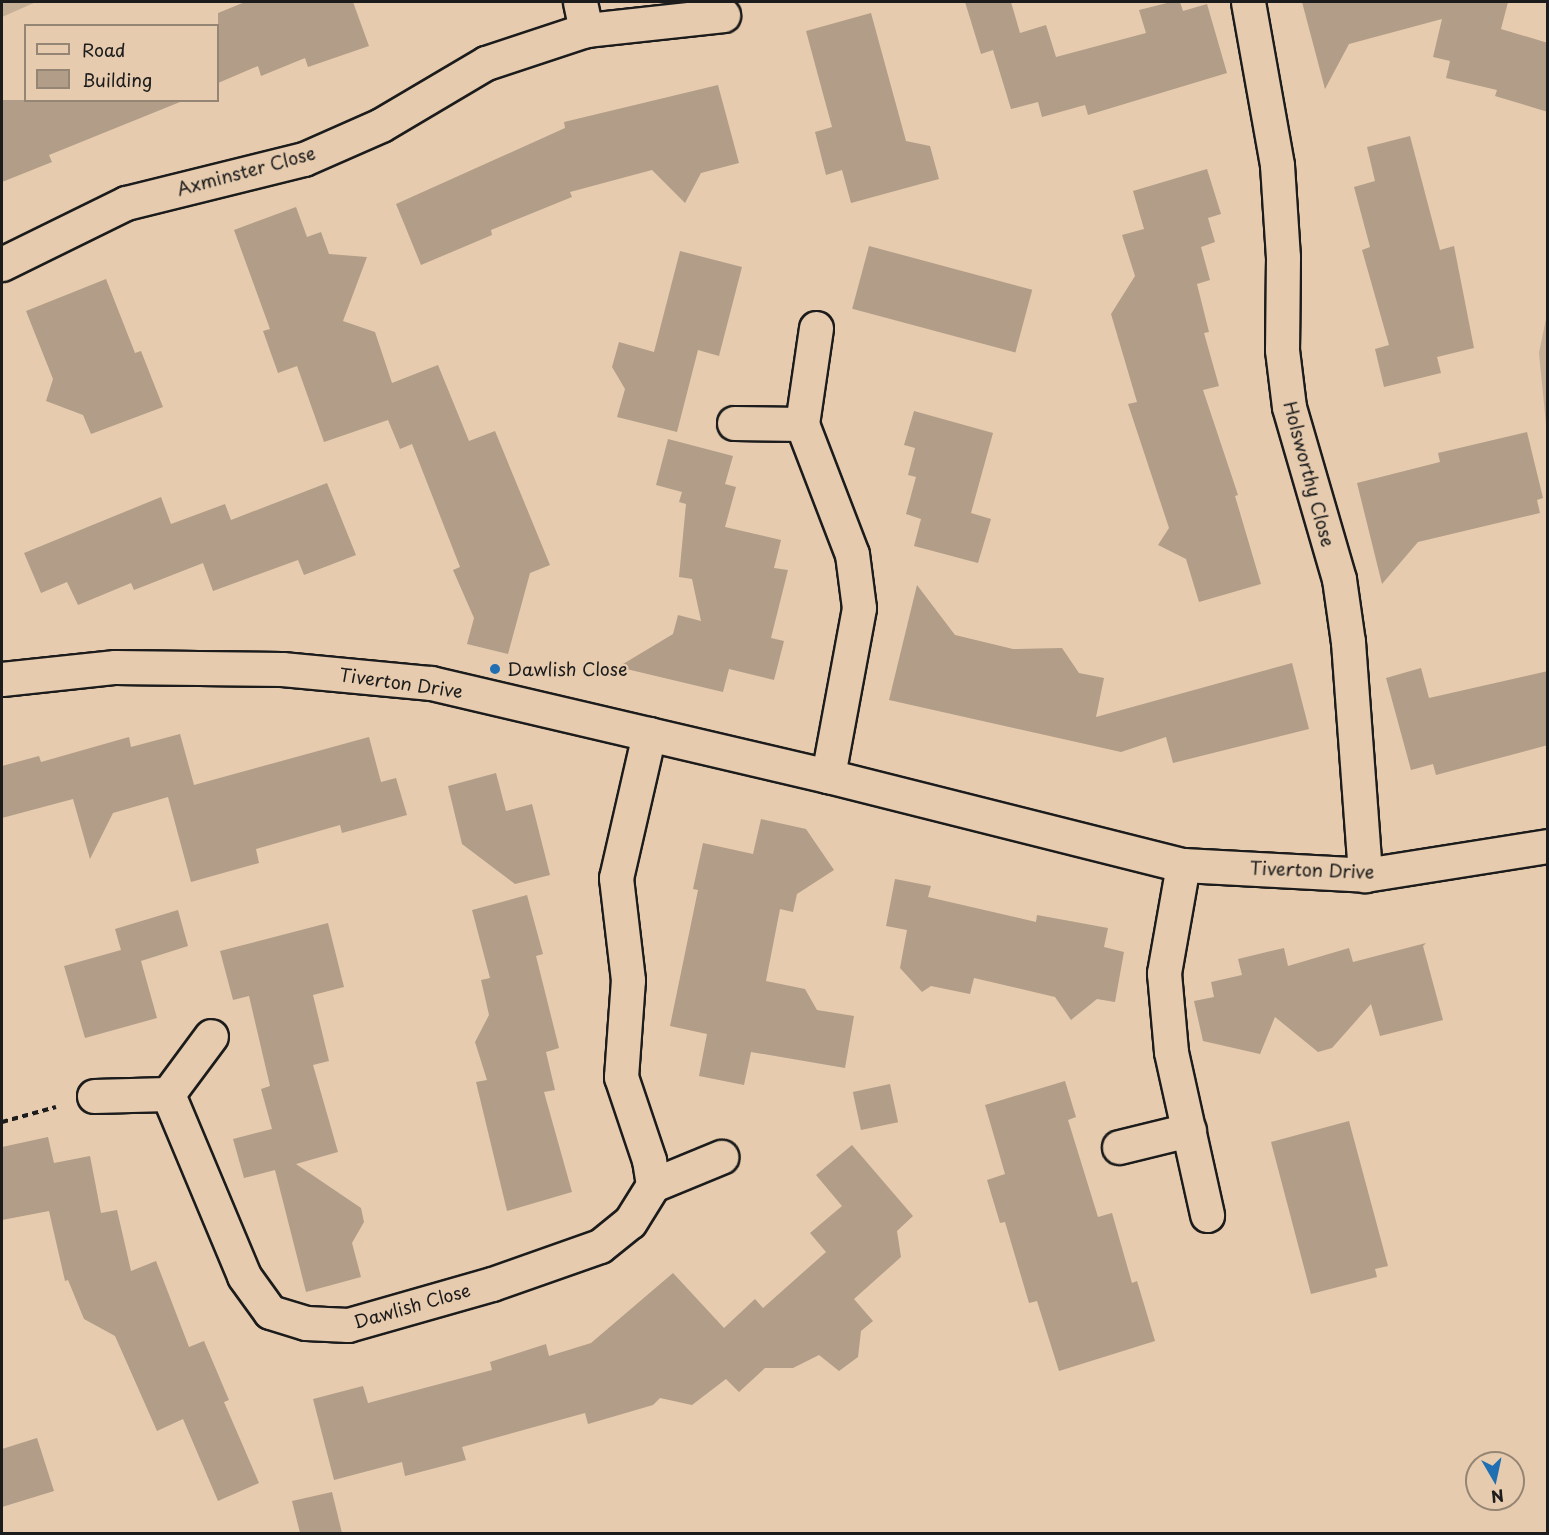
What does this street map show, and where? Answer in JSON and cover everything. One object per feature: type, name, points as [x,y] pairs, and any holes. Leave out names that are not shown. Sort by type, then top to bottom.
[{"type":"street","name":"Holsworthy Close","points":[[1248,2],[1277,165],[1283,257],[1282,350],[1289,407],[1339,579],[1348,642],[1365,875]]},
{"type":"street","name":"Axminster Close","points":[[2,264],[126,203],[304,159],[381,125],[486,63],[583,16],[723,15]]},
{"type":"street","points":[[816,328],[802,424],[852,554],[858,585],[859,608],[828,776]]},
{"type":"street","points":[[734,423],[802,424]]},
{"type":"street","name":"Tiverton Drive","points":[[2,679],[115,667],[282,669],[431,683],[828,776],[1183,865],[1365,875],[1548,846]]},
{"type":"street","points":[[649,734],[616,878],[628,980],[621,1077],[649,1160],[653,1185],[721,1157]]},
{"type":"street","points":[[1183,865],[1164,973],[1171,1052],[1207,1215]]},
{"type":"street","points":[[94,1096],[168,1094],[211,1036]]},
{"type":"street","name":"Dawlish Close","points":[[168,1094],[254,1295],[270,1312],[306,1323],[348,1325],[492,1284],[600,1246],[630,1222],[653,1185]]},
{"type":"street","points":[[1119,1147],[1189,1130]]},
{"type":"path","points":[[2,1122],[94,1096]]},
{"type":"shaded area","points":[[2,2],[36,2],[2,17]]},
{"type":"shaded area","points":[[1548,314],[1547,434],[1539,353]]},
{"type":"building","points":[[245,2],[353,2],[369,46],[308,67],[305,58],[261,76],[258,66],[219,83],[218,13]]},
{"type":"building","points":[[965,2],[1011,2],[1020,33],[1046,25],[1056,57],[1146,33],[1139,10],[1171,2],[1180,2],[1183,11],[1207,4],[1227,73],[1088,115],[1085,105],[1042,117],[1038,102],[1011,109],[993,50],[981,54]]},
{"type":"building","points":[[1302,2],[1508,2],[1501,29],[1548,43],[1548,112],[1495,96],[1497,90],[1446,78],[1450,61],[1433,57],[1442,19],[1349,44],[1325,89]]},
{"type":"building","points":[[871,13],[906,141],[930,146],[939,179],[851,203],[842,170],[826,175],[815,132],[832,127],[806,31]]},
{"type":"building","points":[[718,85],[739,163],[701,173],[685,203],[652,170],[570,192],[572,197],[491,230],[492,235],[421,265],[396,204],[565,128],[564,122]]},
{"type":"building","points":[[2,100],[180,102],[49,155],[52,162],[2,182]]},
{"type":"building","points":[[1410,136],[1440,250],[1454,246],[1474,348],[1437,357],[1441,373],[1384,387],[1375,349],[1389,345],[1362,250],[1370,247],[1354,187],[1375,181],[1367,147]]},
{"type":"building","points":[[1207,169],[1221,214],[1208,218],[1215,242],[1201,247],[1210,280],[1197,284],[1209,332],[1204,333],[1219,386],[1203,390],[1238,495],[1235,496],[1261,584],[1199,602],[1186,559],[1158,545],[1169,528],[1128,404],[1137,402],[1111,314],[1135,276],[1122,235],[1144,229],[1133,191]]},
{"type":"building","points":[[296,207],[307,237],[321,232],[329,254],[367,257],[343,321],[375,332],[392,383],[438,365],[469,441],[495,431],[550,565],[530,573],[508,654],[467,644],[474,618],[453,570],[460,567],[412,444],[400,449],[388,420],[324,442],[297,366],[278,373],[263,331],[270,329],[234,230]]},
{"type":"building","points":[[869,246],[1032,290],[1015,353],[852,309]]},
{"type":"building","points":[[680,251],[742,267],[719,356],[698,350],[677,432],[617,417],[625,389],[612,367],[619,342],[654,352]]},
{"type":"building","points":[[106,279],[135,353],[141,351],[163,407],[91,434],[83,415],[46,401],[53,379],[26,311]]},
{"type":"building","points":[[914,411],[993,433],[971,513],[991,519],[978,563],[914,546],[921,519],[906,514],[916,477],[908,475],[915,448],[904,445]]},
{"type":"building","points":[[1527,432],[1543,498],[1537,500],[1540,513],[1418,542],[1382,584],[1357,483],[1440,462],[1438,453]]},
{"type":"building","points":[[668,439],[733,456],[725,484],[736,487],[725,527],[781,540],[774,568],[788,570],[771,638],[784,641],[774,680],[729,669],[723,692],[618,667],[673,634],[678,615],[701,621],[692,579],[679,577],[686,504],[679,502],[682,492],[656,485]]},
{"type":"building","points":[[327,483],[356,555],[304,575],[298,560],[213,591],[203,563],[134,590],[131,583],[78,605],[67,582],[41,593],[24,553],[161,497],[171,524],[225,504],[231,520]]},
{"type":"building","points":[[917,585],[955,635],[1013,649],[1062,648],[1079,673],[1104,678],[1096,717],[1292,663],[1309,729],[1173,763],[1166,737],[1121,752],[889,700]]},
{"type":"building","points":[[1421,668],[1429,698],[1548,671],[1548,745],[1436,775],[1433,764],[1411,770],[1386,678]]},
{"type":"building","points":[[180,734],[194,785],[369,737],[381,782],[396,778],[407,815],[342,833],[340,825],[256,849],[259,863],[191,882],[168,797],[113,813],[90,859],[73,799],[2,818],[2,766],[39,756],[41,762],[129,737],[131,747]]},
{"type":"building","points":[[496,773],[506,811],[532,804],[550,875],[515,884],[462,844],[448,786]]},
{"type":"building","points":[[761,819],[806,829],[834,870],[797,894],[793,912],[780,909],[766,981],[805,989],[817,1010],[854,1016],[845,1068],[751,1052],[744,1085],[699,1076],[707,1034],[670,1026],[698,890],[693,889],[703,843],[753,854]]},
{"type":"building","points":[[895,879],[931,886],[928,897],[1036,922],[1037,915],[1108,928],[1104,947],[1124,952],[1115,1002],[1097,999],[1071,1020],[1055,997],[974,978],[970,994],[931,986],[922,992],[900,968],[907,930],[886,926]]},
{"type":"building","points":[[527,895],[543,954],[536,956],[559,1048],[546,1052],[555,1090],[544,1092],[572,1192],[507,1211],[476,1082],[487,1080],[475,1042],[489,1015],[481,980],[490,978],[472,910]]},
{"type":"building","points":[[178,910],[188,946],[141,961],[157,1018],[85,1038],[64,966],[121,950],[115,929]]},
{"type":"building","points":[[328,923],[344,987],[313,995],[329,1061],[313,1065],[338,1152],[296,1164],[361,1208],[364,1222],[352,1243],[361,1277],[306,1292],[275,1170],[244,1178],[233,1139],[272,1129],[261,1089],[270,1086],[249,996],[233,1000],[220,951]]},
{"type":"building","points":[[1426,943],[1423,946],[1443,1020],[1380,1036],[1371,1004],[1332,1048],[1318,1052],[1275,1017],[1260,1054],[1203,1041],[1194,1001],[1214,997],[1211,982],[1242,975],[1238,959],[1284,948],[1288,966],[1349,948],[1353,962]]},
{"type":"building","points":[[1065,1081],[1076,1117],[1068,1120],[1098,1217],[1112,1213],[1132,1283],[1137,1281],[1155,1341],[1059,1371],[1037,1301],[1029,1303],[1005,1222],[1000,1223],[987,1180],[1005,1174],[985,1105]]},
{"type":"building","points":[[890,1084],[898,1122],[861,1130],[853,1092]]},
{"type":"building","points":[[1349,1121],[1388,1266],[1375,1269],[1377,1277],[1311,1294],[1271,1142]]},
{"type":"building","points":[[48,1137],[54,1163],[90,1156],[101,1213],[117,1210],[131,1271],[156,1261],[189,1347],[204,1341],[229,1400],[224,1402],[259,1483],[218,1501],[183,1419],[157,1431],[115,1336],[84,1319],[68,1280],[65,1281],[49,1211],[2,1220],[2,1147]]},
{"type":"building","points":[[852,1145],[913,1216],[897,1231],[901,1257],[854,1299],[873,1321],[861,1331],[858,1357],[839,1371],[819,1355],[793,1368],[765,1368],[739,1392],[726,1379],[692,1405],[660,1398],[653,1405],[588,1424],[585,1413],[462,1447],[466,1460],[405,1476],[402,1462],[334,1480],[313,1399],[363,1386],[368,1403],[492,1370],[490,1362],[546,1344],[549,1356],[591,1343],[673,1273],[724,1328],[755,1299],[763,1308],[826,1252],[810,1233],[842,1206],[816,1175]]},
{"type":"building","points":[[37,1438],[54,1491],[2,1507],[2,1449]]},
{"type":"building","points":[[332,1492],[342,1533],[300,1533],[292,1501]]},
{"type":"place","name":"Dawlish Close","points":[[495,669]]}]
